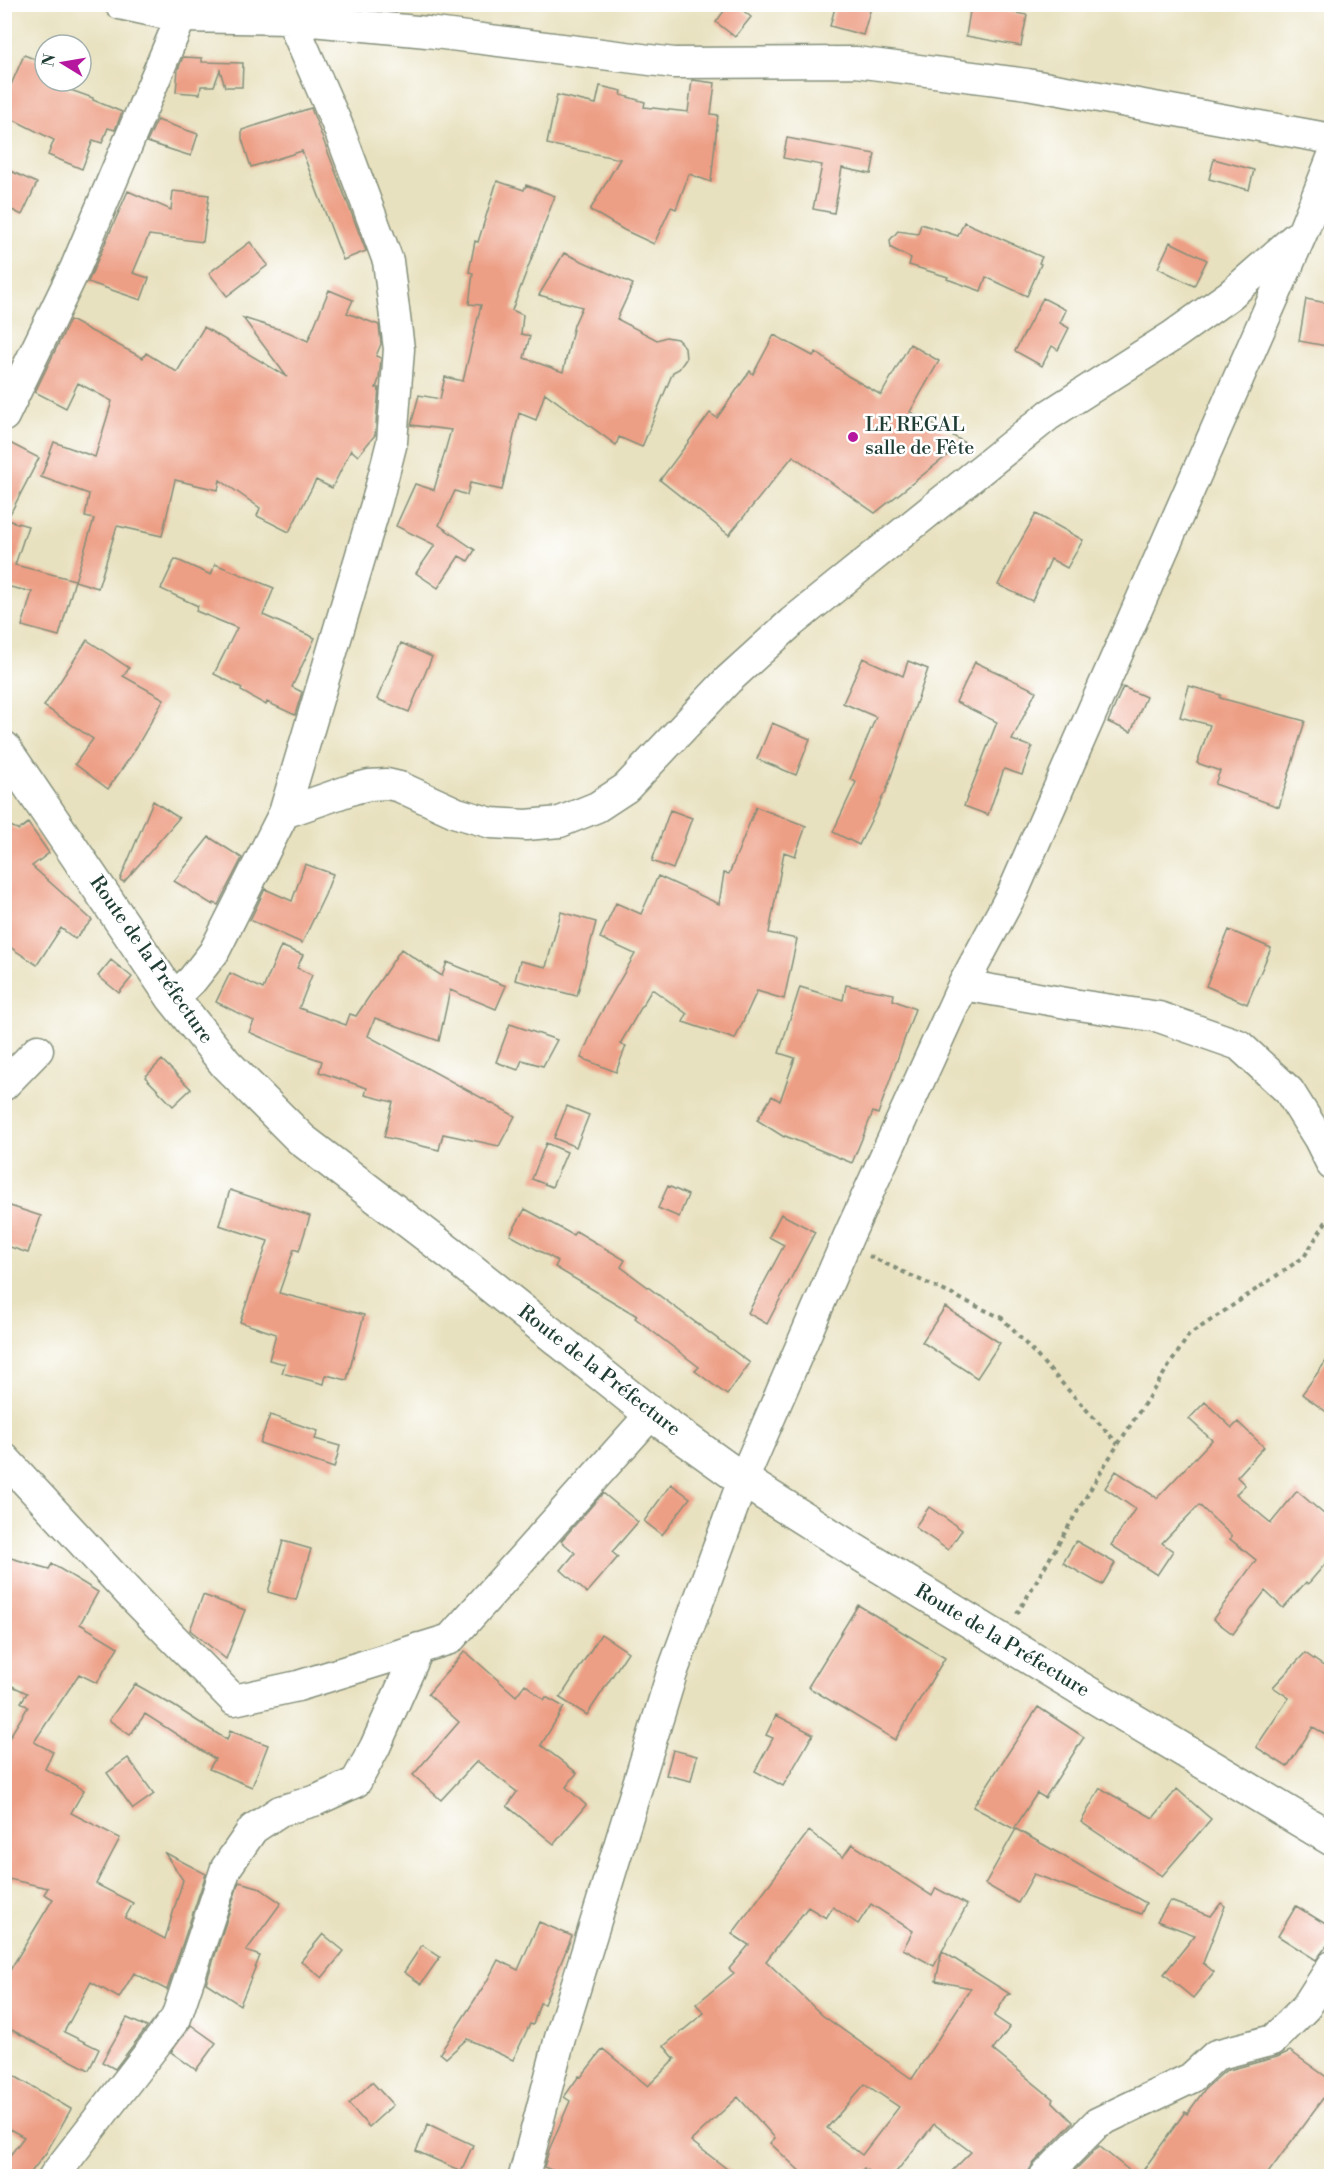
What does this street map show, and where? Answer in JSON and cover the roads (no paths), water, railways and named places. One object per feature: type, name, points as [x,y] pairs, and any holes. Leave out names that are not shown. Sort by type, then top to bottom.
[{"type":"street","points":[[120,4],[427,32],[674,63],[856,62],[1027,84],[1332,139]]},
{"type":"street","points":[[4,416],[75,269],[182,11]]},
{"type":"street","points":[[173,998],[193,979],[214,952],[284,813],[374,511],[392,442],[399,349],[388,261],[337,124],[291,19]]},
{"type":"street","points":[[524,2176],[560,2038],[669,1684],[743,1480],[845,1245],[963,985],[1013,892],[1303,231],[1332,158]]},
{"type":"street","points":[[284,813],[353,789],[387,784],[400,787],[457,813],[491,823],[526,825],[560,822],[597,807],[627,788],[728,680],[792,622],[1049,415],[1171,337],[1230,295],[1303,231]]},
{"type":"street","name":"Route de la Préfecture","points":[[4,748],[173,998],[226,1064],[301,1139],[455,1257],[651,1414],[743,1480],[1001,1641],[1332,1839]]},
{"type":"street","points":[[963,985],[1072,1005],[1159,1017],[1239,1045],[1290,1091],[1332,1165]]},
{"type":"street","points":[[4,1084],[38,1050]]},
{"type":"street","points":[[4,1458],[130,1594],[234,1700],[298,1686],[450,1639],[651,1414]]},
{"type":"street","points":[[54,2176],[176,2018],[226,1868],[253,1829],[280,1811],[317,1800],[356,1782],[375,1747],[419,1648]]},
{"type":"street","points":[[1045,2176],[1098,2123],[1191,2078],[1216,2055],[1273,2040],[1306,2007],[1332,1966]]},
{"type":"place","name":"LE REGAL salle de Fête","points":[[853,437]]}]
